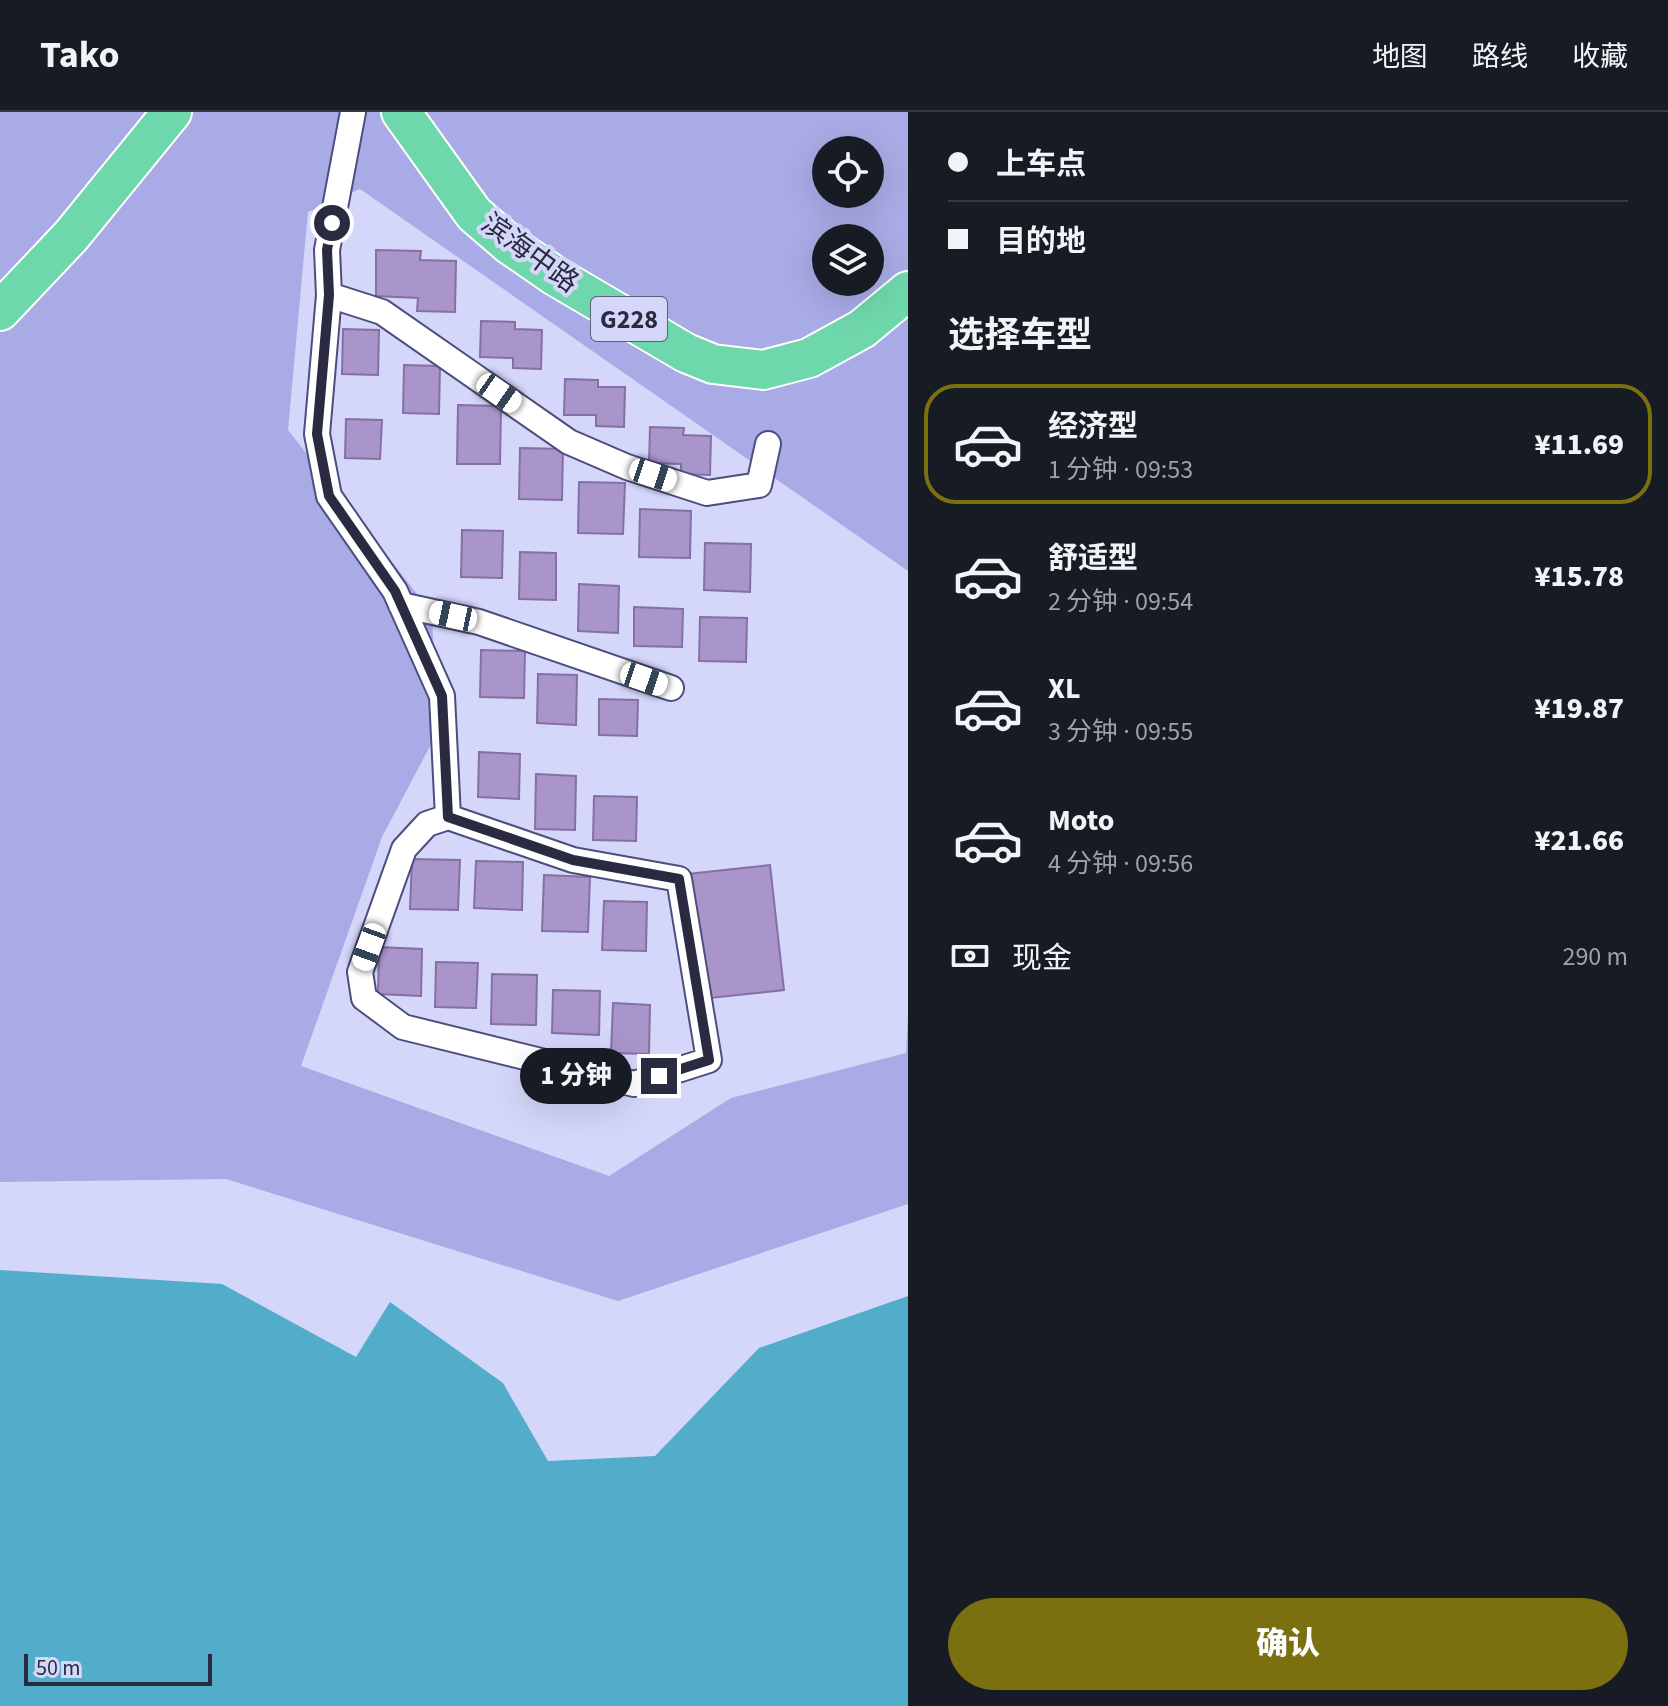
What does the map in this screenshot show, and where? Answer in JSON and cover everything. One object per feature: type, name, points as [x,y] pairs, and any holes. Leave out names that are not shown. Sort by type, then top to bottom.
[{"type":"highway","points":[[0,311],[71,236],[172,112]]},
{"type":"highway","name":"滨海中路","points":[[401,112],[474,214],[510,245],[555,276],[660,338],[713,364],[763,370],[809,358],[862,329],[908,291]]},
{"type":"street","points":[[353,112],[327,250],[329,295],[317,434],[329,496],[395,591],[442,696],[448,817]]},
{"type":"street","points":[[329,295],[382,312],[569,442],[627,467],[707,493],[759,485],[768,444]]},
{"type":"street","points":[[401,605],[479,622],[671,688]]},
{"type":"street","points":[[448,817],[573,860],[679,879],[709,1060],[634,1084],[403,1027],[364,998],[360,972],[404,849],[427,824],[448,817]]},
{"type":"shaded area","points":[[0,112],[908,112],[908,571],[360,189],[308,212],[288,430],[432,613],[437,733],[382,837],[301,1066],[609,1176],[731,1098],[906,1053],[908,1014],[908,1204],[618,1301],[226,1179],[0,1182]]},
{"type":"shaded area","points":[[0,1270],[222,1284],[356,1357],[390,1302],[503,1383],[548,1461],[655,1456],[759,1348],[908,1296],[908,1706],[0,1706]]},
{"type":"building","points":[[376,250],[421,251],[420,260],[456,261],[455,312],[417,311],[418,298],[376,296]]},
{"type":"building","points":[[481,321],[515,322],[515,329],[542,330],[541,369],[513,368],[513,358],[480,357]]},
{"type":"building","points":[[343,329],[379,330],[378,375],[342,374]]},
{"type":"building","points":[[404,365],[440,366],[439,414],[403,413]]},
{"type":"building","points":[[565,379],[598,380],[598,387],[625,387],[624,427],[596,426],[596,415],[564,415]]},
{"type":"building","points":[[458,405],[501,406],[500,464],[457,464]]},
{"type":"building","points":[[346,419],[382,420],[380,459],[345,458]]},
{"type":"building","points":[[650,427],[684,428],[683,435],[711,436],[710,475],[681,474],[681,464],[649,463]]},
{"type":"building","points":[[520,448],[563,449],[562,500],[519,499]]},
{"type":"building","points":[[579,482],[625,483],[623,534],[578,533]]},
{"type":"building","points":[[640,509],[691,511],[690,558],[639,557]]},
{"type":"building","points":[[462,530],[503,531],[502,578],[461,577]]},
{"type":"building","points":[[705,543],[751,544],[750,592],[704,590]]},
{"type":"building","points":[[520,552],[556,553],[556,600],[519,599]]},
{"type":"building","points":[[579,584],[619,586],[618,633],[578,631]]},
{"type":"building","points":[[634,607],[683,609],[682,647],[634,646]]},
{"type":"building","points":[[700,617],[747,618],[746,662],[699,661]]},
{"type":"building","points":[[481,650],[525,651],[524,698],[480,697]]},
{"type":"building","points":[[538,674],[577,675],[576,725],[537,723]]},
{"type":"building","points":[[599,699],[638,700],[637,736],[599,735]]},
{"type":"building","points":[[479,752],[520,754],[519,799],[478,797]]},
{"type":"building","points":[[536,774],[576,776],[575,830],[535,829]]},
{"type":"building","points":[[594,796],[637,797],[636,841],[593,840]]},
{"type":"building","points":[[412,859],[460,860],[458,910],[410,909]]},
{"type":"building","points":[[476,861],[523,862],[522,910],[474,908]]},
{"type":"building","points":[[770,865],[784,990],[701,999],[688,874]]},
{"type":"building","points":[[544,875],[590,877],[588,932],[542,931]]},
{"type":"building","points":[[604,901],[647,902],[646,951],[602,950]]},
{"type":"building","points":[[379,947],[422,949],[421,996],[378,994]]},
{"type":"building","points":[[436,962],[478,963],[476,1008],[435,1007]]},
{"type":"building","points":[[492,974],[537,975],[536,1025],[491,1024]]},
{"type":"building","points":[[553,990],[600,991],[599,1035],[552,1033]]},
{"type":"building","points":[[613,1003],[650,1005],[649,1054],[611,1053]]},
{"type":"route","points":[[332,223],[327,250],[329,295],[317,434],[329,496],[395,591],[442,696],[448,817],[573,860],[679,879],[709,1060],[659,1076]]}]
